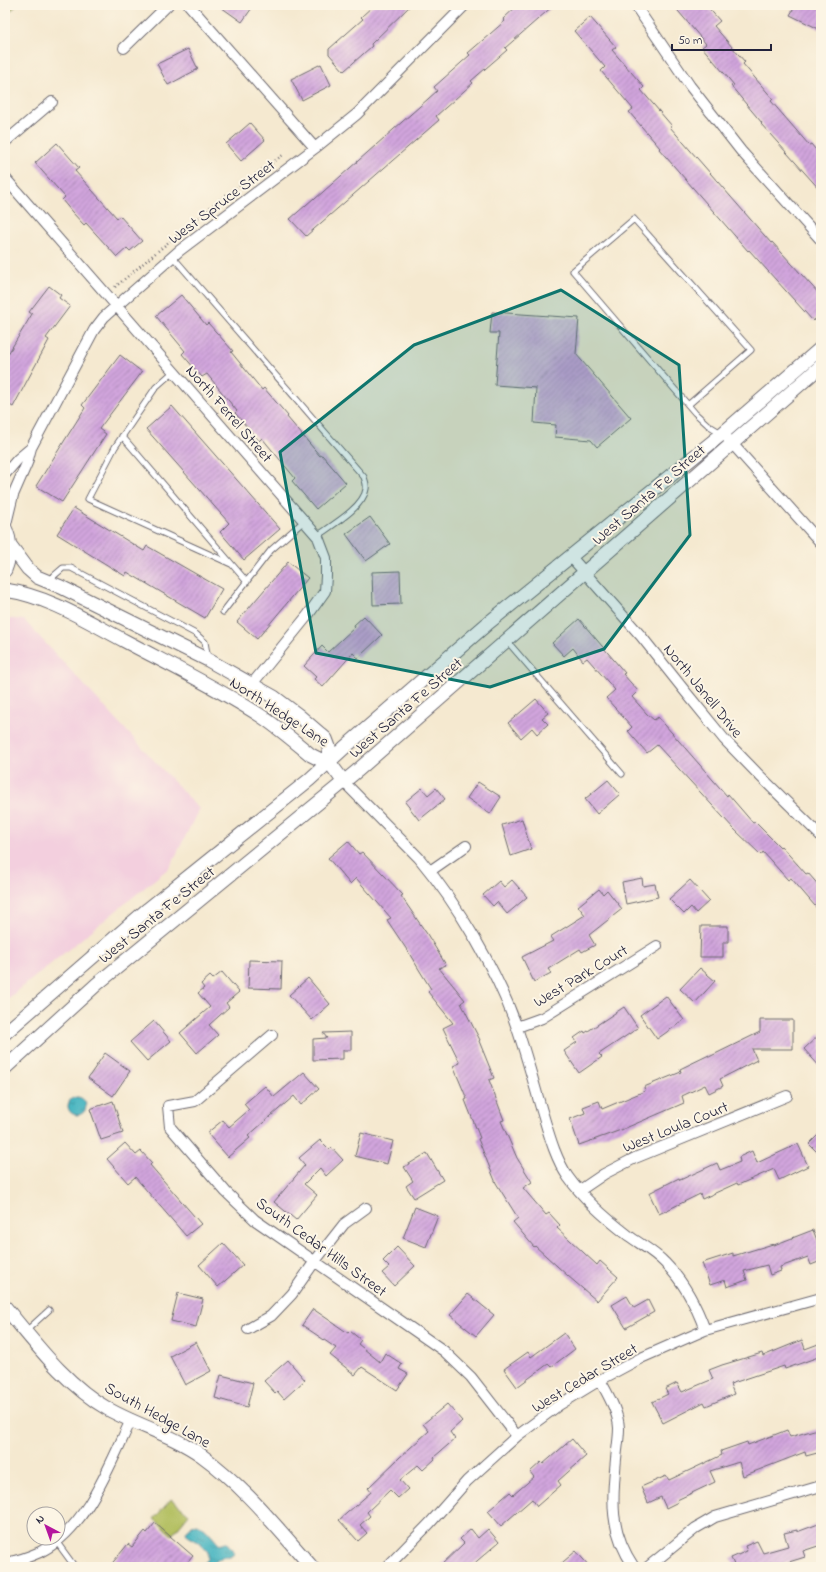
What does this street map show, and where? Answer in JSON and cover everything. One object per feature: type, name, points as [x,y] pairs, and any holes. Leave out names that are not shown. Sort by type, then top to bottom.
[{"type":"street","points":[[124,48],[168,5]]},
{"type":"street","points":[[189,5],[315,148]]},
{"type":"street","name":"West Spruce Street","points":[[5,528],[13,495],[27,463],[31,448],[94,330],[104,317],[173,257],[357,114],[465,5]]},
{"type":"street","points":[[635,5],[690,86],[741,151],[821,240]]},
{"type":"street","points":[[5,142],[52,102]]},
{"type":"street","name":"North Ferrel Street","points":[[5,178],[118,306],[316,536],[326,558],[325,591],[252,684]]},
{"type":"street","name":"West Santa Fe Street","points":[[5,1033],[148,909],[303,785],[487,624],[722,434],[821,348]]},
{"type":"street","name":"West Santa Fe Street","points":[[5,1068],[103,979],[344,782],[821,366]]},
{"type":"street","points":[[722,434],[732,443],[821,544]]},
{"type":"street","name":"West Spruce Street","points":[[5,474],[18,459],[31,448]]},
{"type":"street","points":[[5,528],[10,545],[9,557],[5,570]]},
{"type":"street","name":"North Hedge Lane","points":[[5,590],[19,592],[57,606],[166,663],[245,706],[288,736],[311,755],[329,762],[329,747],[326,739],[274,697],[208,660],[61,586],[37,577],[28,569],[10,545]]},
{"type":"street","name":"North Janell Drive","points":[[570,557],[641,636],[724,739],[821,836]]},
{"type":"street","points":[[329,762],[344,782],[430,871],[448,896],[490,966],[517,1027],[552,1143],[567,1176],[579,1191],[621,1230],[664,1262],[683,1284],[696,1306],[705,1330]]},
{"type":"street","points":[[430,871],[466,846]]},
{"type":"street","name":"West Park Court","points":[[517,1027],[542,1018],[657,946]]},
{"type":"street","name":"South Cedar Hills Street","points":[[272,1035],[195,1101],[168,1106],[170,1127],[226,1192],[255,1220],[444,1351],[471,1377],[517,1436]]},
{"type":"street","name":"West Loula Court","points":[[579,1191],[604,1174],[635,1158],[787,1096]]},
{"type":"street","points":[[248,1329],[271,1316],[292,1294],[315,1261],[344,1224],[366,1208]]},
{"type":"street","name":"West Cedar Street","points":[[387,1567],[425,1528],[467,1481],[517,1436],[559,1405],[600,1380],[641,1358],[705,1330],[821,1298]]},
{"type":"street","name":"South Hedge Lane","points":[[5,1307],[58,1368],[108,1409],[171,1438],[200,1454],[230,1478],[250,1497],[312,1567]]},
{"type":"street","points":[[600,1380],[614,1407],[619,1428],[613,1500],[616,1526],[624,1552],[634,1567]]},
{"type":"street","points":[[66,1533],[70,1530],[96,1493],[131,1420]]},
{"type":"street","points":[[648,1567],[696,1528],[715,1517],[821,1486]]},
{"type":"street","points":[[5,1563],[19,1560],[41,1552],[49,1546]]},
{"type":"lane","points":[[688,405],[751,350],[634,219],[574,272],[688,405],[708,425],[722,434]]},
{"type":"lane","points":[[173,257],[364,477],[367,484],[366,490],[363,498],[356,507],[316,536]]},
{"type":"lane","points":[[174,371],[156,387],[122,436],[88,499],[231,564]]},
{"type":"lane","points":[[122,436],[247,582]]},
{"type":"lane","points":[[223,612],[271,550],[304,521]]},
{"type":"lane","points":[[47,582],[63,568],[71,568],[196,634],[205,642],[208,660]]},
{"type":"lane","points":[[507,641],[622,774]]},
{"type":"lane","points":[[25,1331],[49,1310]]},
{"type":"lane","points":[[60,1546],[75,1567]]},
{"type":"path","points":[[115,286],[207,209],[283,155]]},
{"type":"highlighted area","points":[[561,290],[679,365],[690,535],[604,649],[490,687],[316,653],[280,452],[414,345]]},
{"type":"shaded area","points":[[5,618],[24,620],[199,809],[170,867],[5,1001]]},
{"type":"green space","points":[[5,5],[17,5],[5,16]]},
{"type":"green space","points":[[171,1499],[189,1514],[172,1535],[154,1519]]},
{"type":"water","points":[[77,1097],[83,1100],[86,1106],[83,1112],[77,1115],[71,1112],[68,1106],[71,1100]]},
{"type":"water","points":[[196,1524],[203,1527],[220,1545],[226,1542],[235,1553],[230,1557],[222,1557],[208,1567],[201,1567],[208,1559],[208,1552],[200,1543],[188,1536],[186,1532]]},
{"type":"building","points":[[218,5],[254,5],[242,22]]},
{"type":"building","points":[[374,5],[411,5],[371,44],[372,46],[344,71],[329,54],[329,49],[363,19],[361,17]]},
{"type":"building","points":[[518,5],[554,5],[505,48],[507,50],[471,81],[473,83],[436,116],[439,120],[306,236],[290,219],[314,198],[315,199],[437,91],[434,87],[470,55],[468,53],[505,21],[503,19]]},
{"type":"building","points":[[673,5],[706,5],[720,21],[714,26],[745,62],[743,64],[773,99],[771,101],[809,145],[811,144],[821,156],[821,191],[761,124],[762,123],[731,86],[734,85],[702,47],[706,44]]},
{"type":"building","points":[[796,5],[821,5],[821,30],[790,15]]},
{"type":"building","points":[[590,17],[616,47],[612,50],[644,87],[641,90],[672,126],[670,127],[771,243],[772,242],[821,296],[821,314],[813,321],[749,250],[748,251],[659,149],[660,148],[629,112],[633,109],[601,71],[605,67],[574,31]]},
{"type":"building","points":[[188,49],[198,69],[168,85],[157,64]]},
{"type":"building","points":[[321,64],[331,85],[302,100],[291,79]]},
{"type":"building","points":[[250,123],[265,140],[241,161],[226,144]]},
{"type":"building","points":[[57,143],[79,168],[75,171],[117,218],[120,216],[142,241],[130,251],[127,248],[117,257],[86,223],[84,225],[72,212],[62,200],[65,197],[35,163]]},
{"type":"building","points":[[49,286],[61,295],[59,298],[70,306],[46,338],[49,340],[13,407],[5,402],[5,359],[32,314],[29,312]]},
{"type":"building","points":[[181,295],[206,325],[208,323],[233,351],[231,352],[262,390],[264,388],[320,456],[322,455],[346,483],[316,509],[292,481],[295,478],[262,438],[259,441],[235,413],[237,411],[207,374],[202,377],[182,354],[185,351],[156,316]]},
{"type":"building","points":[[492,312],[579,318],[576,354],[631,418],[597,447],[591,440],[555,437],[556,425],[534,423],[536,388],[495,385],[499,333],[490,333]]},
{"type":"building","points":[[120,355],[142,372],[99,429],[106,434],[62,502],[36,486],[85,408],[82,405]]},
{"type":"building","points":[[172,406],[280,529],[244,560],[220,532],[229,523],[146,429]]},
{"type":"building","points":[[74,508],[144,551],[147,546],[222,589],[205,618],[127,572],[125,576],[57,534]]},
{"type":"building","points":[[370,517],[390,544],[366,561],[346,534]]},
{"type":"building","points":[[288,562],[308,578],[257,639],[237,622]]},
{"type":"building","points":[[400,571],[401,604],[373,605],[372,572]]},
{"type":"building","points":[[364,616],[382,635],[358,658],[353,653],[323,687],[314,679],[316,677],[304,666],[322,646],[328,652],[355,627],[354,625]]},
{"type":"building","points":[[579,619],[625,673],[623,674],[638,691],[632,697],[647,714],[654,720],[658,717],[727,796],[728,794],[753,823],[755,822],[780,847],[781,846],[806,874],[808,873],[821,888],[821,913],[791,878],[788,880],[763,852],[761,855],[734,829],[657,745],[647,753],[628,731],[632,727],[606,698],[615,690],[587,658],[583,661],[573,648],[564,656],[552,643]]},
{"type":"building","points":[[536,699],[548,713],[542,718],[548,724],[537,734],[532,728],[521,738],[508,723]]},
{"type":"building","points":[[608,780],[620,794],[597,814],[585,799]]},
{"type":"building","points":[[478,782],[501,797],[490,814],[467,798]]},
{"type":"building","points":[[422,788],[428,795],[436,788],[445,799],[419,820],[405,802]]},
{"type":"building","points":[[522,819],[531,849],[511,856],[502,825]]},
{"type":"building","points":[[348,841],[359,854],[362,852],[403,895],[401,896],[446,965],[439,968],[465,1000],[461,1003],[480,1040],[479,1041],[494,1078],[489,1080],[504,1120],[501,1121],[517,1158],[532,1182],[523,1188],[546,1215],[549,1213],[560,1225],[557,1228],[597,1265],[600,1261],[618,1277],[597,1301],[535,1246],[534,1247],[513,1222],[518,1218],[496,1183],[478,1139],[480,1138],[465,1100],[467,1099],[453,1066],[460,1063],[443,1028],[453,1023],[428,992],[431,989],[387,920],[391,918],[356,878],[350,884],[328,858]]},
{"type":"building","points":[[642,878],[643,886],[655,884],[658,897],[626,904],[622,882]]},
{"type":"building","points":[[512,880],[527,897],[507,914],[497,902],[493,906],[483,895],[499,881],[504,887]]},
{"type":"building","points":[[690,880],[709,901],[696,913],[691,907],[684,914],[669,899]]},
{"type":"building","points":[[599,889],[603,894],[607,890],[622,909],[589,935],[595,945],[582,952],[580,949],[548,969],[551,973],[534,982],[522,957],[553,941],[550,937],[585,915],[578,906]]},
{"type":"building","points":[[701,926],[728,926],[728,942],[723,942],[723,957],[700,957]]},
{"type":"building","points":[[249,960],[282,961],[281,989],[248,988]]},
{"type":"building","points":[[700,968],[715,981],[695,1003],[680,989]]},
{"type":"building","points":[[222,972],[239,992],[226,1003],[229,1007],[209,1025],[218,1035],[197,1053],[180,1033],[210,1007],[198,993],[204,988],[201,984],[210,976],[213,979]]},
{"type":"building","points":[[308,978],[330,1004],[312,1020],[289,995]]},
{"type":"building","points":[[666,996],[684,1020],[657,1039],[640,1015]]},
{"type":"building","points":[[624,1007],[638,1028],[599,1054],[602,1057],[579,1073],[564,1051],[577,1042],[574,1038],[584,1031],[585,1033]]},
{"type":"building","points":[[760,1020],[793,1020],[793,1049],[752,1049],[757,1060],[720,1079],[723,1086],[709,1093],[705,1085],[682,1096],[684,1103],[621,1130],[579,1145],[570,1119],[585,1113],[583,1107],[599,1101],[602,1109],[645,1091],[644,1087],[681,1072],[680,1069],[709,1055],[709,1057],[760,1032]]},
{"type":"building","points":[[154,1021],[171,1041],[147,1061],[130,1042]]},
{"type":"building","points":[[351,1032],[351,1050],[343,1050],[343,1059],[313,1060],[313,1039],[327,1038],[323,1033]]},
{"type":"building","points":[[821,1033],[821,1068],[804,1049]]},
{"type":"building","points":[[105,1053],[130,1071],[113,1096],[88,1078]]},
{"type":"building","points":[[304,1072],[319,1089],[301,1105],[294,1096],[248,1136],[250,1138],[228,1157],[207,1133],[223,1120],[229,1127],[249,1110],[244,1104],[265,1086],[274,1097]]},
{"type":"building","points":[[113,1101],[123,1133],[101,1140],[90,1109]]},
{"type":"building","points":[[821,1132],[821,1156],[809,1144]]},
{"type":"building","points":[[361,1133],[393,1141],[387,1164],[355,1156]]},
{"type":"building","points":[[320,1140],[330,1150],[332,1148],[343,1160],[326,1176],[320,1168],[304,1184],[317,1195],[296,1220],[274,1202],[305,1165],[299,1158]]},
{"type":"building","points":[[125,1143],[136,1155],[141,1151],[152,1163],[150,1165],[201,1224],[186,1236],[135,1177],[128,1183],[107,1159]]},
{"type":"building","points":[[798,1144],[808,1166],[779,1180],[774,1169],[738,1185],[737,1183],[702,1199],[700,1194],[659,1214],[649,1193],[679,1178],[680,1180],[717,1163],[720,1170],[740,1162],[739,1157],[752,1151],[757,1163]]},
{"type":"building","points":[[427,1153],[443,1180],[414,1198],[406,1186],[413,1181],[404,1167]]},
{"type":"building","points":[[415,1207],[438,1216],[426,1247],[403,1238]]},
{"type":"building","points":[[813,1230],[821,1250],[821,1261],[811,1265],[808,1257],[780,1267],[781,1271],[770,1275],[767,1265],[744,1271],[747,1280],[727,1287],[725,1280],[710,1285],[702,1263],[733,1253],[733,1256],[773,1244],[774,1245]]},
{"type":"building","points":[[223,1243],[243,1265],[218,1287],[199,1265]]},
{"type":"building","points":[[397,1247],[415,1266],[394,1286],[382,1273],[389,1267],[383,1261]]},
{"type":"building","points":[[178,1293],[203,1299],[196,1327],[171,1321]]},
{"type":"building","points":[[468,1294],[494,1315],[476,1336],[450,1315]]},
{"type":"building","points":[[627,1296],[634,1308],[648,1300],[654,1312],[626,1328],[612,1305]]},
{"type":"building","points":[[313,1309],[348,1333],[350,1331],[361,1340],[358,1344],[380,1362],[385,1353],[402,1364],[399,1369],[408,1374],[397,1390],[362,1367],[355,1375],[330,1355],[336,1348],[302,1325]]},
{"type":"building","points":[[564,1333],[575,1349],[551,1367],[548,1364],[517,1387],[504,1369],[528,1352],[531,1357]]},
{"type":"building","points":[[802,1340],[805,1349],[821,1343],[821,1356],[785,1369],[784,1366],[730,1384],[734,1394],[706,1406],[704,1402],[663,1423],[652,1402],[668,1394],[665,1389],[677,1383],[682,1392],[713,1379],[709,1370],[762,1353],[763,1356]]},
{"type":"building","points":[[196,1342],[211,1371],[185,1385],[170,1356]]},
{"type":"building","points":[[288,1360],[305,1380],[284,1399],[277,1391],[275,1393],[264,1381]]},
{"type":"building","points":[[221,1375],[253,1383],[247,1407],[215,1398]]},
{"type":"building","points":[[447,1404],[462,1421],[450,1432],[455,1439],[434,1457],[435,1459],[423,1470],[418,1465],[400,1480],[408,1489],[398,1498],[390,1490],[367,1512],[370,1516],[360,1525],[367,1533],[358,1541],[339,1520],[371,1492],[368,1488],[429,1431],[423,1424]]},
{"type":"building","points":[[821,1428],[821,1452],[806,1456],[805,1452],[743,1476],[739,1462],[710,1471],[715,1482],[677,1500],[678,1502],[666,1508],[661,1497],[648,1503],[641,1487],[666,1476],[669,1480],[722,1455],[721,1451],[747,1442],[748,1445],[787,1430],[790,1437]]},
{"type":"building","points":[[572,1439],[586,1456],[558,1481],[561,1485],[537,1506],[532,1499],[501,1526],[488,1511],[510,1492],[513,1495],[534,1477],[530,1472],[541,1462],[543,1464]]},
{"type":"building","points":[[155,1523],[193,1556],[184,1567],[109,1567],[128,1544],[132,1547],[145,1531],[147,1533]]},
{"type":"building","points":[[821,1523],[821,1545],[803,1551],[805,1557],[773,1567],[735,1567],[731,1558],[747,1551],[745,1546],[757,1541],[763,1553],[788,1546],[784,1533],[797,1530],[797,1532]]},
{"type":"building","points":[[471,1529],[478,1538],[488,1529],[499,1542],[470,1567],[439,1567],[464,1543],[460,1539]]},
{"type":"building","points":[[576,1551],[590,1567],[557,1567]]}]
